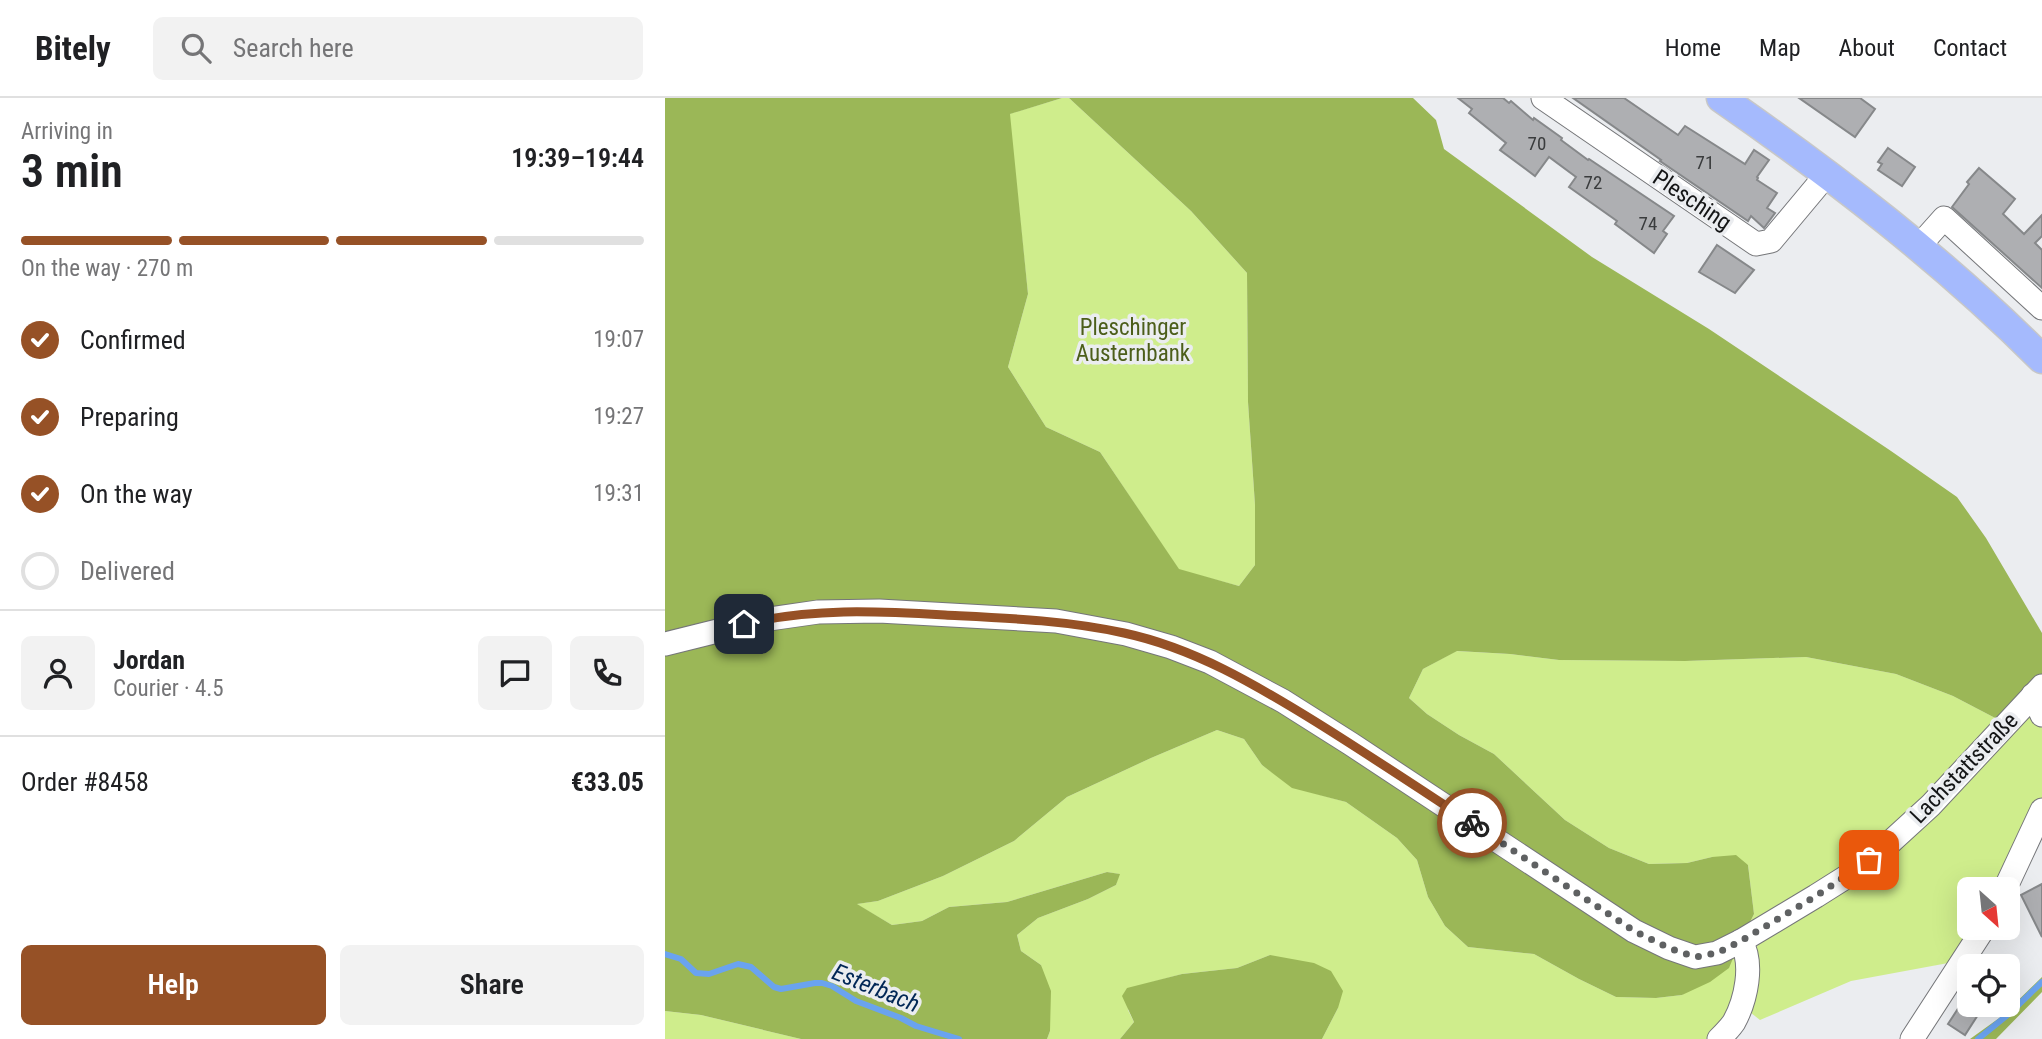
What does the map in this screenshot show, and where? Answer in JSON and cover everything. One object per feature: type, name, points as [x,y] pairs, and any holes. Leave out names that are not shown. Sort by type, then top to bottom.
[{"type":"main road","points":[[1721,98],[1865,202],[2007,324],[2042,359]]},
{"type":"street","name":"Plesching","points":[[1543,98],[1756,244],[1771,242],[1827,174]]},
{"type":"street","points":[[1919,246],[1944,218],[2042,308]]},
{"type":"street","name":"Lachstattstraße","points":[[665,644],[762,620],[818,612],[879,611],[1056,621],[1126,634],[1171,647],[1210,662],[1283,701],[1634,931],[1695,957],[1717,953],[1741,941],[1854,872],[1884,849],[2039,699]]},
{"type":"street","points":[[2011,877],[2042,810]]},
{"type":"street","points":[[1912,1039],[1976,940]]},
{"type":"street","points":[[1719,1039],[1732,1025],[1741,1007],[1746,984],[1747,959],[1741,941]]},
{"type":"green space","points":[[665,98],[1062,98],[1010,114],[1028,294],[1008,367],[1046,427],[1100,452],[1179,569],[1239,586],[1255,565],[1255,505],[1248,402],[1247,273],[1191,211],[1069,98],[1413,98],[1436,120],[1444,149],[1592,257],[1709,329],[1957,497],[1986,538],[2042,633],[2042,676],[1999,720],[1953,696],[1896,674],[1806,657],[1685,661],[1559,660],[1457,651],[1423,669],[1409,698],[1427,714],[1494,754],[1565,820],[1609,848],[1649,864],[1687,863],[1736,855],[1748,865],[1754,914],[1748,926],[1717,945],[1693,948],[1668,940],[1226,663],[975,606],[665,636]]},
{"type":"green space","name":"Pleschinger Austernbank","points":[[1069,98],[1191,211],[1247,273],[1248,402],[1255,505],[1255,565],[1239,586],[1179,570],[1100,452],[1046,427],[1008,367],[1028,294],[1009,114]]},
{"type":"green space","points":[[825,617],[1044,628],[1131,642],[1185,661],[1293,716],[1653,950],[1736,951],[1729,968],[1710,982],[1682,995],[1656,998],[1616,997],[1534,954],[1468,947],[1445,926],[1428,897],[1417,860],[1397,838],[1346,802],[1292,788],[1262,765],[1244,739],[1217,730],[1067,797],[1014,841],[943,876],[878,901],[857,904],[892,925],[922,921],[949,907],[1007,902],[1107,872],[1120,874],[1116,885],[1038,918],[1017,935],[1021,951],[1041,965],[1051,991],[1050,1031],[1047,1039],[801,1039],[701,1015],[665,1011],[665,651]]},
{"type":"green space","points":[[1456,651],[1559,660],[1685,661],[1806,657],[1896,674],[1953,696],[1999,720],[1881,842],[1748,926],[1754,914],[1748,865],[1712,857],[1687,863],[1649,864],[1609,848],[1565,820],[1494,754],[1427,714],[1409,698],[1423,669]]},
{"type":"green space","points":[[2033,707],[2042,728],[2042,800],[2006,877],[1957,877],[1957,940],[1972,940],[1963,954],[1957,954],[1957,961],[1851,981],[1760,1020],[1746,1009],[1758,941]]},
{"type":"green space","points":[[1217,730],[1244,739],[1262,765],[1292,787],[1346,802],[1397,838],[1417,860],[1428,897],[1445,926],[1468,947],[1534,954],[1616,997],[1656,998],[1682,995],[1736,951],[1742,966],[1725,1025],[1706,1039],[1322,1039],[1338,1008],[1270,955],[1237,968],[1182,974],[1127,989],[1128,1010],[1134,1022],[1120,1039],[1047,1039],[1050,1031],[1041,965],[1021,951],[1017,935],[1038,918],[1116,885],[1119,874],[1107,872],[1007,902],[949,907],[922,921],[892,925],[856,904],[878,901],[943,876],[1014,841],[1067,797]]},
{"type":"green space","points":[[1270,955],[1314,963],[1331,971],[1343,991],[1338,1008],[1322,1039],[1120,1039],[1134,1022],[1122,996],[1127,988],[1182,974],[1237,968]]},
{"type":"green space","points":[[2042,977],[2042,992],[2020,1014],[2020,998]]},
{"type":"green space","points":[[665,1011],[701,1015],[801,1039],[665,1039]]},
{"type":"green space","points":[[2001,1017],[2018,1017],[1996,1039],[1970,1039]]},
{"type":"building","points":[[1458,98],[1503,98],[1509,103],[1511,101],[1588,160],[1674,216],[1663,231],[1667,234],[1654,253],[1615,224],[1617,221],[1569,187],[1576,177],[1549,157],[1535,176],[1500,150],[1506,143],[1469,113],[1472,109]]},
{"type":"building","points":[[1573,98],[1624,98],[1678,135],[1685,126],[1745,164],[1754,150],[1769,160],[1757,180],[1777,193],[1767,208],[1775,213],[1764,228],[1751,216],[1748,221]]},
{"type":"building","points":[[1799,98],[1860,98],[1875,109],[1855,137]]},
{"type":"building","points":[[1888,148],[1915,167],[1902,186],[1878,170],[1882,164],[1878,162]]},
{"type":"building","points":[[1979,168],[2015,199],[2003,214],[2024,234],[2042,215],[2042,236],[2035,243],[2042,250],[2042,288],[1952,207]]},
{"type":"building","points":[[1717,245],[1754,270],[1735,293],[1699,272]]},
{"type":"building","points":[[2042,884],[2042,937],[2021,895]]},
{"type":"building","points":[[1957,1010],[1957,1017],[1977,1017],[1965,1035],[1948,1024]]},
{"type":"waterway","name":"Esterbach","points":[[665,954],[681,959],[696,973],[709,974],[738,964],[751,967],[774,987],[781,989],[822,983],[856,1001],[916,1026],[959,1039]]},
{"type":"waterway","name":"Esterbach","points":[[1978,1039],[2042,982]]},
{"type":"way so far","points":[[1472,823],[1634,931],[1695,957],[1717,953],[1741,941],[1854,872],[1869,860]]},
{"type":"route","points":[[744,624],[818,612],[879,611],[1056,621],[1126,634],[1210,662],[1283,701],[1472,823]]}]
